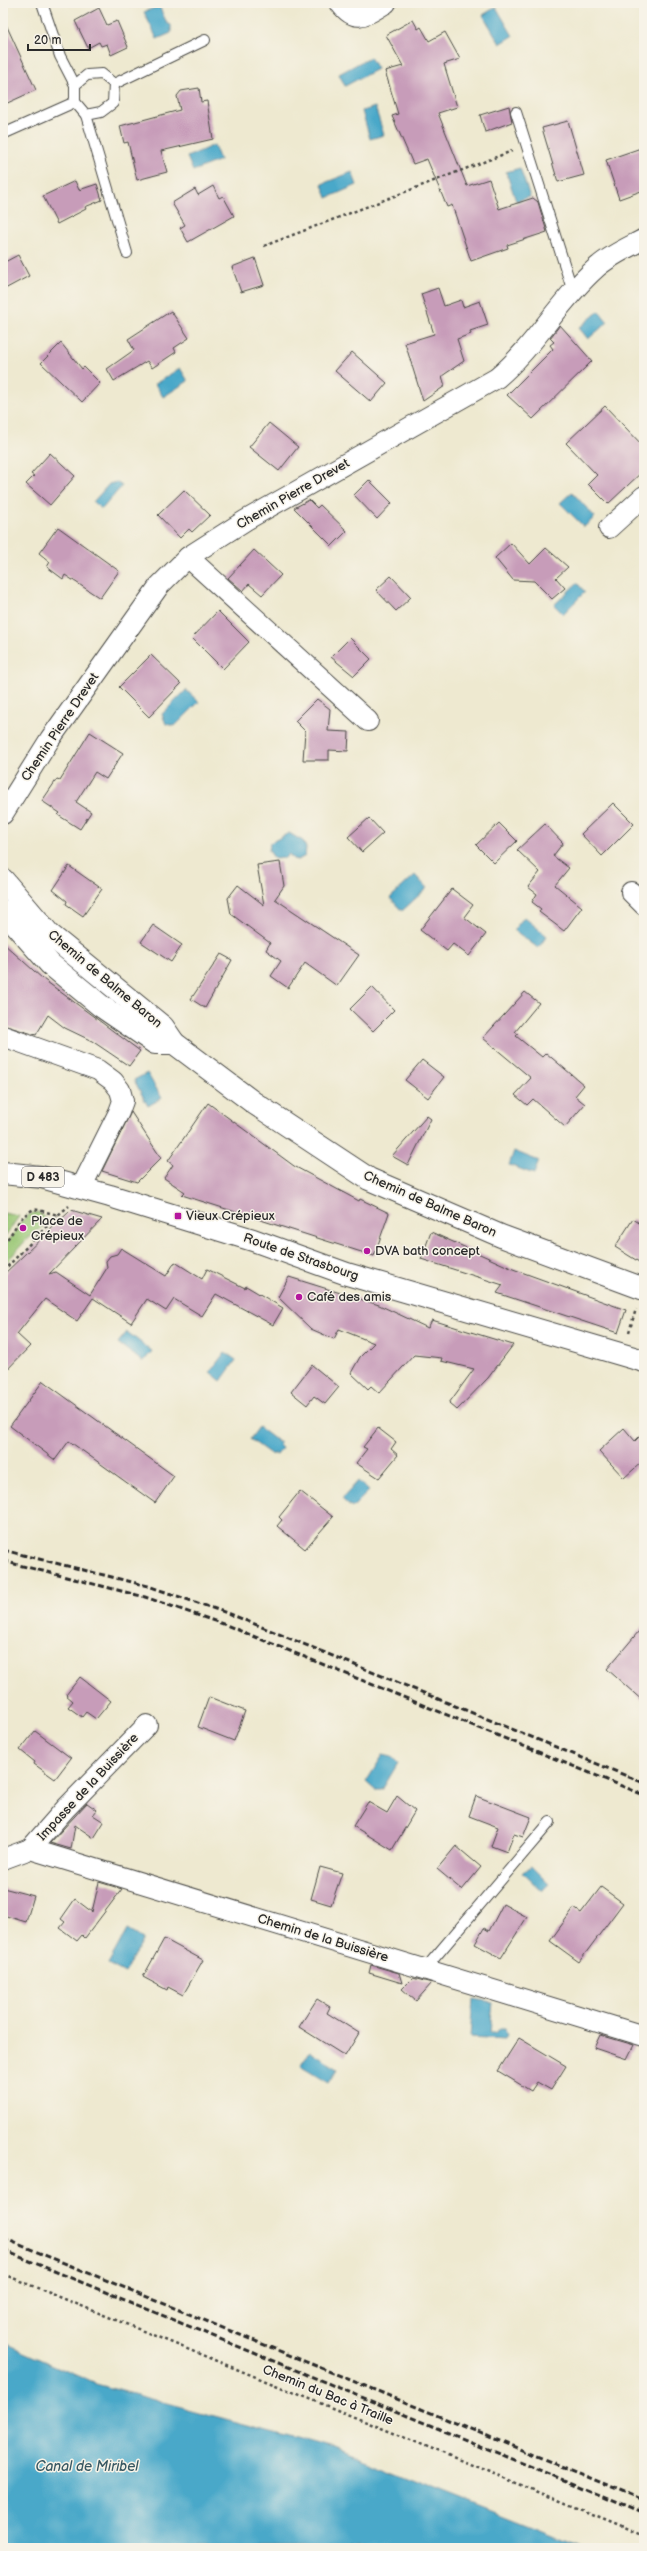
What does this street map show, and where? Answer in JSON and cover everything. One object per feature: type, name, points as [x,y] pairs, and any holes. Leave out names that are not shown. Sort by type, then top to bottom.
[{"type":"street","points":[[340,3],[353,16],[363,16],[386,3]]},
{"type":"street","name":"Chemin Pierre Drevet","points":[[3,814],[50,739],[159,586],[188,557],[246,520],[497,378],[524,353],[572,292],[612,256],[644,239]]},
{"type":"street","points":[[609,528],[644,496]]},
{"type":"street","points":[[188,557],[368,721]]},
{"type":"street","name":"Chemin de Balme Baron","points":[[3,880],[48,934],[163,1027],[174,1043],[254,1103],[369,1179],[501,1236],[643,1287]]},
{"type":"street","name":"Chemin de Balme Baron","points":[[3,911],[50,964],[101,1006],[155,1043],[174,1043]]},
{"type":"street","points":[[3,1036],[98,1070],[113,1081],[120,1090],[123,1100],[121,1106],[76,1196]]},
{"type":"street","name":"Route de Strasbourg","points":[[3,1173],[41,1177],[76,1196],[253,1240],[347,1274],[644,1361]]},
{"type":"street","name":"Impasse de la Buissière","points":[[30,1849],[66,1808],[147,1726]]},
{"type":"street","points":[[3,1858],[30,1849]]},
{"type":"street","name":"Chemin de la Buissière","points":[[30,1849],[644,2036]]},
{"type":"lane","points":[[42,3],[60,56],[75,85],[75,102],[86,115],[127,253]]},
{"type":"lane","points":[[114,84],[205,40]]},
{"type":"lane","points":[[75,85],[87,75],[102,74],[114,84]]},
{"type":"lane","points":[[86,115],[101,112],[113,104],[114,84]]},
{"type":"lane","points":[[3,134],[75,102]]},
{"type":"lane","points":[[516,112],[572,292]]},
{"type":"lane","points":[[425,1969],[550,1822]]},
{"type":"path","points":[[264,246],[526,145]]},
{"type":"path","points":[[3,1271],[76,1196]]},
{"type":"path","points":[[3,1243],[19,1220],[34,1210],[58,1216]]},
{"type":"path","points":[[629,1332],[636,1309]]},
{"type":"path","name":"Chemin du Bac à Traille","points":[[3,2274],[644,2535]]},
{"type":"green space","points":[[38,1212],[46,1219],[44,1226],[26,1240],[3,1266],[3,1245],[8,1241],[26,1217]]},
{"type":"green space","points":[[3,1213],[19,1216],[3,1240]]},
{"type":"water","points":[[159,6],[167,23],[171,25],[171,33],[157,39],[144,12]]},
{"type":"water","points":[[496,7],[513,36],[500,44],[483,15]]},
{"type":"water","points":[[370,57],[377,69],[345,86],[339,74]]},
{"type":"water","points":[[375,107],[384,135],[370,139],[362,111]]},
{"type":"water","points":[[214,145],[220,160],[193,171],[187,157]]},
{"type":"water","points":[[520,168],[530,197],[516,201],[506,172]]},
{"type":"water","points":[[352,172],[357,185],[327,198],[322,184]]},
{"type":"water","points":[[599,311],[608,322],[588,339],[579,328]]},
{"type":"water","points":[[180,368],[188,381],[163,397],[155,384]]},
{"type":"water","points":[[116,482],[122,486],[102,509],[93,502],[109,484]]},
{"type":"water","points":[[572,492],[595,517],[584,527],[560,503]]},
{"type":"water","points":[[577,583],[585,592],[563,614],[554,605]]},
{"type":"water","points":[[186,690],[199,702],[175,726],[166,724],[162,714]]},
{"type":"water","points":[[289,833],[303,841],[306,848],[305,856],[298,860],[293,859],[289,854],[285,858],[275,859],[269,851],[270,843]]},
{"type":"water","points":[[415,875],[427,888],[402,911],[390,898]]},
{"type":"water","points":[[524,917],[547,936],[538,948],[514,930]]},
{"type":"water","points":[[147,1073],[162,1098],[148,1106],[134,1080]]},
{"type":"water","points":[[514,1151],[539,1161],[534,1174],[509,1165]]},
{"type":"water","points":[[127,1332],[152,1351],[143,1362],[118,1343]]},
{"type":"water","points":[[225,1352],[236,1360],[221,1381],[210,1372]]},
{"type":"water","points":[[259,1427],[280,1443],[279,1445],[282,1448],[277,1455],[273,1453],[272,1455],[250,1439]]},
{"type":"water","points":[[358,1481],[369,1491],[352,1508],[342,1499]]},
{"type":"water","points":[[383,1755],[392,1757],[398,1763],[382,1790],[375,1790],[366,1782]]},
{"type":"water","points":[[531,1866],[549,1884],[542,1891],[523,1873]]},
{"type":"water","points":[[127,1930],[143,1939],[125,1973],[108,1964]]},
{"type":"water","points":[[473,1999],[493,2002],[490,2033],[495,2033],[499,2028],[504,2028],[508,2035],[505,2039],[470,2037]]},
{"type":"water","points":[[310,2051],[338,2069],[329,2083],[301,2066]]},
{"type":"water","name":"Canal de Miribel","points":[[3,2343],[96,2384],[333,2448],[586,2548],[3,2548]]},
{"type":"building","points":[[99,8],[107,25],[117,21],[128,47],[111,55],[107,44],[101,46],[99,42],[88,48],[75,21]]},
{"type":"building","points":[[3,18],[36,90],[3,105]]},
{"type":"building","points":[[413,20],[418,29],[421,27],[429,41],[445,32],[460,59],[444,64],[457,107],[438,113],[467,186],[489,179],[499,209],[533,198],[538,202],[547,232],[507,245],[508,248],[471,261],[452,205],[447,207],[427,159],[413,164],[392,116],[398,114],[385,71],[403,66],[386,35]]},
{"type":"building","points":[[199,88],[201,102],[207,101],[213,139],[161,151],[167,172],[137,180],[128,142],[124,143],[120,126],[180,110],[177,96],[181,91]]},
{"type":"building","points":[[509,106],[512,122],[485,132],[480,115]]},
{"type":"building","points":[[568,121],[584,175],[558,182],[542,128]]},
{"type":"building","points":[[644,147],[644,190],[619,199],[606,160]]},
{"type":"building","points":[[75,181],[79,190],[97,184],[102,200],[85,207],[86,209],[57,224],[43,196]]},
{"type":"building","points":[[213,186],[219,198],[223,196],[234,216],[188,242],[180,228],[185,225],[172,203],[195,189],[198,195]]},
{"type":"building","points":[[18,255],[29,276],[3,290],[3,263]]},
{"type":"building","points":[[255,258],[264,285],[241,292],[232,267]]},
{"type":"building","points":[[438,288],[444,306],[461,300],[463,307],[480,301],[488,325],[470,331],[471,334],[457,339],[464,361],[442,376],[445,386],[423,401],[405,343],[434,334],[421,294]]},
{"type":"building","points":[[171,311],[189,338],[174,348],[176,352],[152,368],[147,361],[114,381],[107,369],[134,350],[128,339]]},
{"type":"building","points":[[560,325],[592,361],[533,419],[507,395],[553,349],[550,345],[554,342],[550,338]]},
{"type":"building","points":[[61,343],[82,369],[84,367],[100,383],[82,402],[41,363]]},
{"type":"building","points":[[352,352],[387,383],[371,402],[335,371]]},
{"type":"building","points":[[605,406],[644,447],[644,470],[608,504],[588,484],[597,475],[566,443]]},
{"type":"building","points":[[269,423],[298,447],[279,471],[249,447]]},
{"type":"building","points":[[50,453],[75,476],[50,505],[26,484],[34,476],[31,474]]},
{"type":"building","points":[[369,480],[392,503],[377,519],[354,495]]},
{"type":"building","points":[[184,490],[210,515],[192,532],[189,529],[180,538],[158,515]]},
{"type":"building","points":[[309,500],[317,508],[320,505],[347,531],[332,546],[294,508]]},
{"type":"building","points":[[58,527],[119,571],[100,598],[65,575],[63,579],[47,567],[50,562],[39,553]]},
{"type":"building","points":[[511,543],[530,564],[546,548],[568,567],[556,578],[565,588],[552,599],[534,581],[513,580],[495,558]]},
{"type":"building","points":[[254,550],[281,575],[262,595],[249,584],[243,591],[228,578]]},
{"type":"building","points":[[391,576],[411,597],[396,611],[376,590]]},
{"type":"building","points":[[218,611],[249,642],[223,669],[192,638]]},
{"type":"building","points":[[350,638],[371,659],[354,676],[331,657]]},
{"type":"building","points":[[151,655],[181,684],[149,717],[119,687]]},
{"type":"building","points":[[317,699],[330,709],[328,731],[349,732],[348,751],[329,750],[329,760],[303,760],[305,731],[295,721]]},
{"type":"building","points":[[90,732],[123,753],[106,779],[95,772],[76,802],[91,812],[80,829],[58,815],[60,813],[42,801],[57,779],[60,780]]},
{"type":"building","points":[[613,803],[634,824],[602,856],[581,834]]},
{"type":"building","points":[[369,818],[383,833],[362,852],[348,837]]},
{"type":"building","points":[[499,823],[517,841],[494,863],[476,845]]},
{"type":"building","points":[[545,824],[563,843],[553,856],[569,868],[555,885],[582,907],[564,931],[539,912],[541,909],[532,902],[537,894],[528,887],[540,872],[517,850]]},
{"type":"building","points":[[280,862],[284,886],[275,899],[359,955],[337,986],[305,963],[288,988],[271,976],[281,961],[266,950],[270,943],[231,914],[228,898],[238,885],[264,905],[257,865]]},
{"type":"building","points":[[69,866],[102,889],[83,916],[66,904],[67,901],[53,890]]},
{"type":"building","points":[[452,889],[473,905],[464,917],[486,934],[469,956],[453,944],[447,951],[420,930]]},
{"type":"building","points":[[153,925],[182,945],[171,962],[141,942]]},
{"type":"building","points":[[3,943],[43,979],[140,1051],[129,1066],[92,1041],[65,1028],[48,1015],[36,1035],[3,1025]]},
{"type":"building","points":[[221,954],[232,960],[205,1008],[191,999]]},
{"type":"building","points":[[372,987],[394,1010],[373,1031],[350,1009]]},
{"type":"building","points":[[525,992],[539,1003],[515,1032],[518,1034],[516,1036],[542,1057],[546,1053],[584,1085],[575,1096],[585,1104],[565,1127],[533,1099],[527,1105],[515,1095],[531,1078],[483,1038]]},
{"type":"building","points":[[422,1060],[444,1077],[428,1098],[405,1080]]},
{"type":"building","points":[[208,1103],[294,1166],[359,1201],[360,1199],[389,1213],[374,1256],[182,1195],[185,1192],[164,1178],[173,1165],[168,1161]]},
{"type":"building","points":[[131,1112],[161,1158],[137,1182],[102,1171]]},
{"type":"building","points":[[427,1116],[431,1119],[408,1165],[392,1156]]},
{"type":"building","points":[[71,1210],[102,1219],[49,1274],[56,1272],[90,1295],[107,1268],[106,1261],[110,1256],[117,1254],[121,1248],[166,1276],[175,1262],[202,1279],[207,1269],[245,1288],[246,1286],[283,1308],[273,1325],[216,1294],[202,1316],[174,1299],[166,1311],[147,1299],[131,1323],[93,1298],[77,1321],[45,1299],[17,1334],[30,1346],[3,1374],[3,1275]]},
{"type":"building","points":[[633,1219],[644,1226],[644,1265],[615,1247]]},
{"type":"building","points":[[431,1232],[513,1269],[626,1310],[618,1333],[497,1293],[503,1285],[421,1259]]},
{"type":"building","points":[[289,1277],[379,1305],[428,1328],[432,1320],[513,1345],[488,1378],[457,1410],[449,1403],[474,1369],[441,1361],[442,1358],[414,1355],[379,1393],[371,1386],[368,1389],[351,1373],[360,1357],[374,1343],[339,1329],[334,1339],[311,1329],[278,1297]]},
{"type":"building","points":[[312,1365],[339,1387],[325,1404],[314,1396],[307,1405],[291,1392]]},
{"type":"building","points":[[43,1381],[174,1476],[155,1503],[69,1441],[55,1460],[10,1426]]},
{"type":"building","points":[[378,1428],[396,1442],[391,1449],[398,1455],[379,1478],[356,1463],[367,1449],[363,1447]]},
{"type":"building","points":[[624,1428],[635,1441],[644,1432],[644,1460],[624,1478],[599,1451]]},
{"type":"building","points":[[300,1491],[333,1517],[305,1549],[277,1526],[282,1520],[279,1517]]},
{"type":"building","points":[[644,1625],[644,1702],[607,1669]]},
{"type":"building","points":[[80,1677],[111,1701],[96,1719],[86,1712],[82,1717],[68,1707],[73,1701],[66,1695]]},
{"type":"building","points":[[209,1697],[245,1711],[234,1741],[198,1727]]},
{"type":"building","points":[[35,1731],[71,1758],[55,1779],[34,1764],[35,1762],[20,1750]]},
{"type":"building","points":[[397,1796],[415,1811],[392,1850],[353,1826],[368,1802],[387,1813]]},
{"type":"building","points":[[476,1796],[531,1817],[523,1837],[514,1834],[507,1852],[491,1846],[498,1827],[469,1816]]},
{"type":"building","points":[[87,1803],[97,1810],[93,1815],[104,1822],[94,1838],[75,1825],[71,1849],[50,1843]]},
{"type":"building","points":[[456,1846],[481,1867],[462,1890],[437,1869]]},
{"type":"building","points":[[320,1867],[342,1873],[331,1905],[311,1899]]},
{"type":"building","points":[[99,1882],[122,1889],[85,1938],[82,1935],[77,1941],[60,1928],[65,1922],[61,1919],[75,1899],[92,1912]]},
{"type":"building","points":[[601,1887],[623,1903],[579,1962],[550,1941],[574,1908],[581,1913]]},
{"type":"building","points":[[3,1888],[34,1896],[26,1922],[3,1915]]},
{"type":"building","points":[[503,1904],[527,1917],[501,1958],[475,1944],[484,1928],[489,1931]]},
{"type":"building","points":[[164,1939],[203,1960],[183,1995],[168,1987],[167,1990],[143,1977]]},
{"type":"building","points":[[371,1965],[399,1973],[402,1983],[369,1973]]},
{"type":"building","points":[[413,1978],[432,1983],[416,2001],[402,1989]]},
{"type":"building","points":[[317,1999],[330,2007],[327,2013],[359,2033],[345,2056],[299,2027]]},
{"type":"building","points":[[600,2035],[634,2045],[627,2059],[594,2048]]},
{"type":"building","points":[[519,2038],[566,2066],[551,2090],[537,2082],[531,2091],[498,2071]]},
{"type":"railway","points":[[3,1550],[148,1586],[230,1614],[644,1783]]},
{"type":"railway","points":[[3,1561],[145,1597],[226,1625],[644,1795]]},
{"type":"railway","points":[[3,2238],[644,2500]]},
{"type":"railway","points":[[3,2250],[644,2513]]},
{"type":"place","name":"Vieux Crépieux","points":[[178,1216]]},
{"type":"place","name":"Place de Crépieux","points":[[23,1228]]},
{"type":"place","name":"DVA bath concept","points":[[367,1251]]},
{"type":"place","name":"Café des amis","points":[[299,1297]]}]
